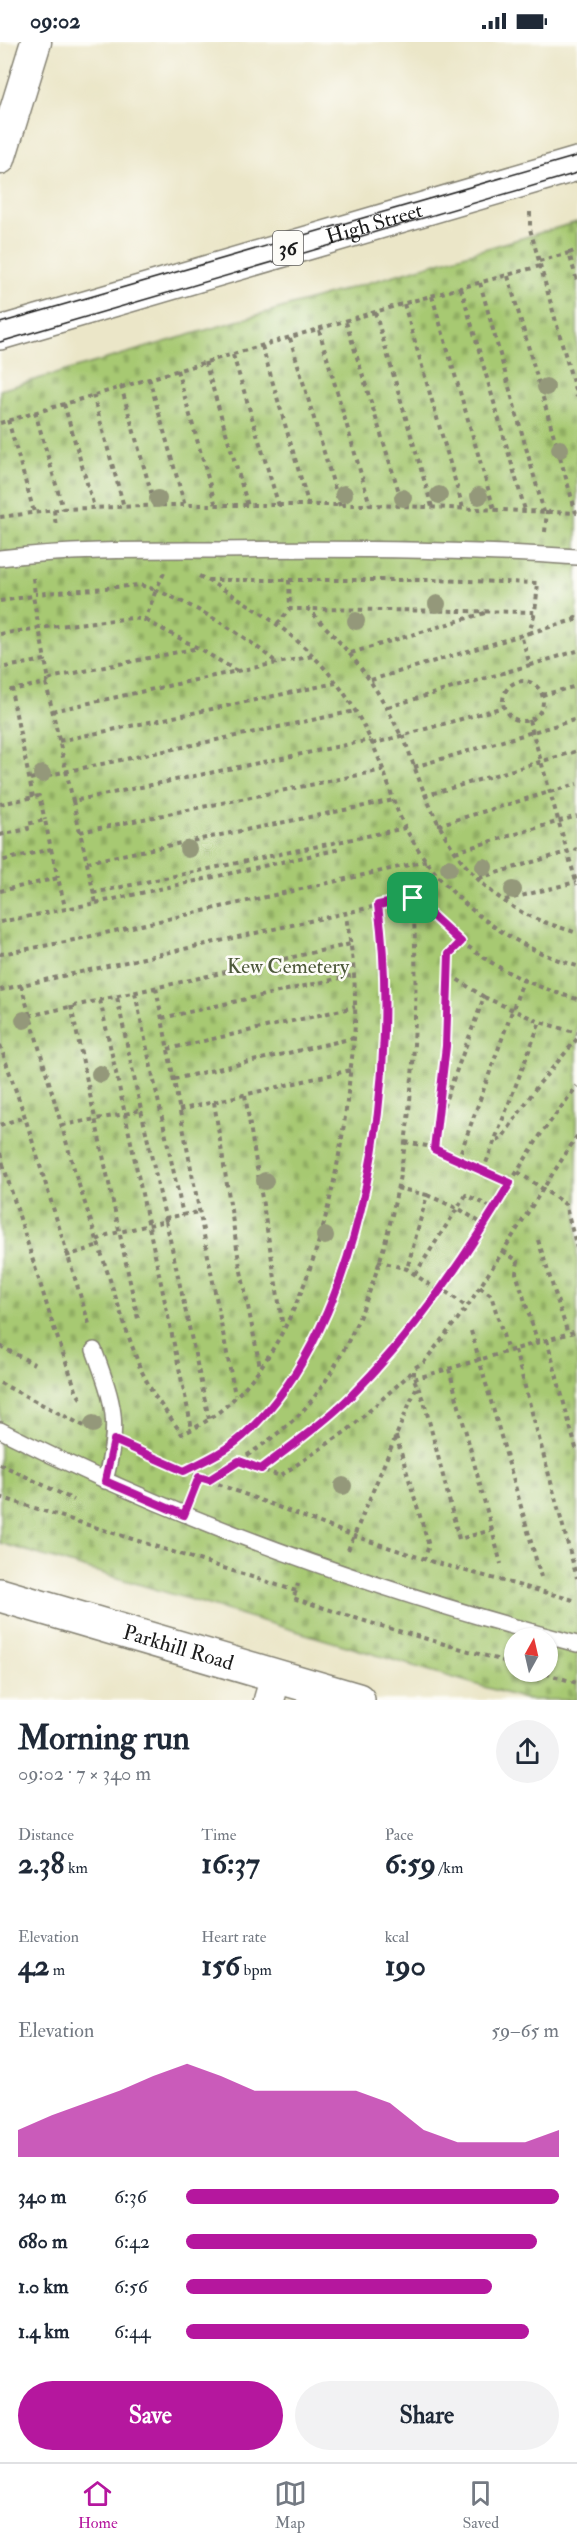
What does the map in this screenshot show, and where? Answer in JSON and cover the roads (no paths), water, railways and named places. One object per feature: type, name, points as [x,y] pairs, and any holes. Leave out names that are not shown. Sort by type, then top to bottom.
[{"type":"main road","name":"High Street","points":[[0,333],[577,164]]},
{"type":"main road","name":"Parkhill Road","points":[[0,1595],[273,1688],[358,1700]]},
{"type":"street","points":[[0,159],[36,42]]},
{"type":"lane","points":[[0,558],[88,552],[269,549],[406,549],[577,557]]},
{"type":"lane","points":[[94,1350],[114,1412],[114,1440],[105,1481]]},
{"type":"lane","points":[[0,1430],[105,1481],[184,1515],[306,1562],[410,1597],[577,1644]]},
{"type":"tram line","points":[[0,323],[577,156]]},
{"type":"tram line","points":[[0,342],[577,173]]},
{"type":"park label","name":"Kew Cemetery","points":[[288,966]]}]
